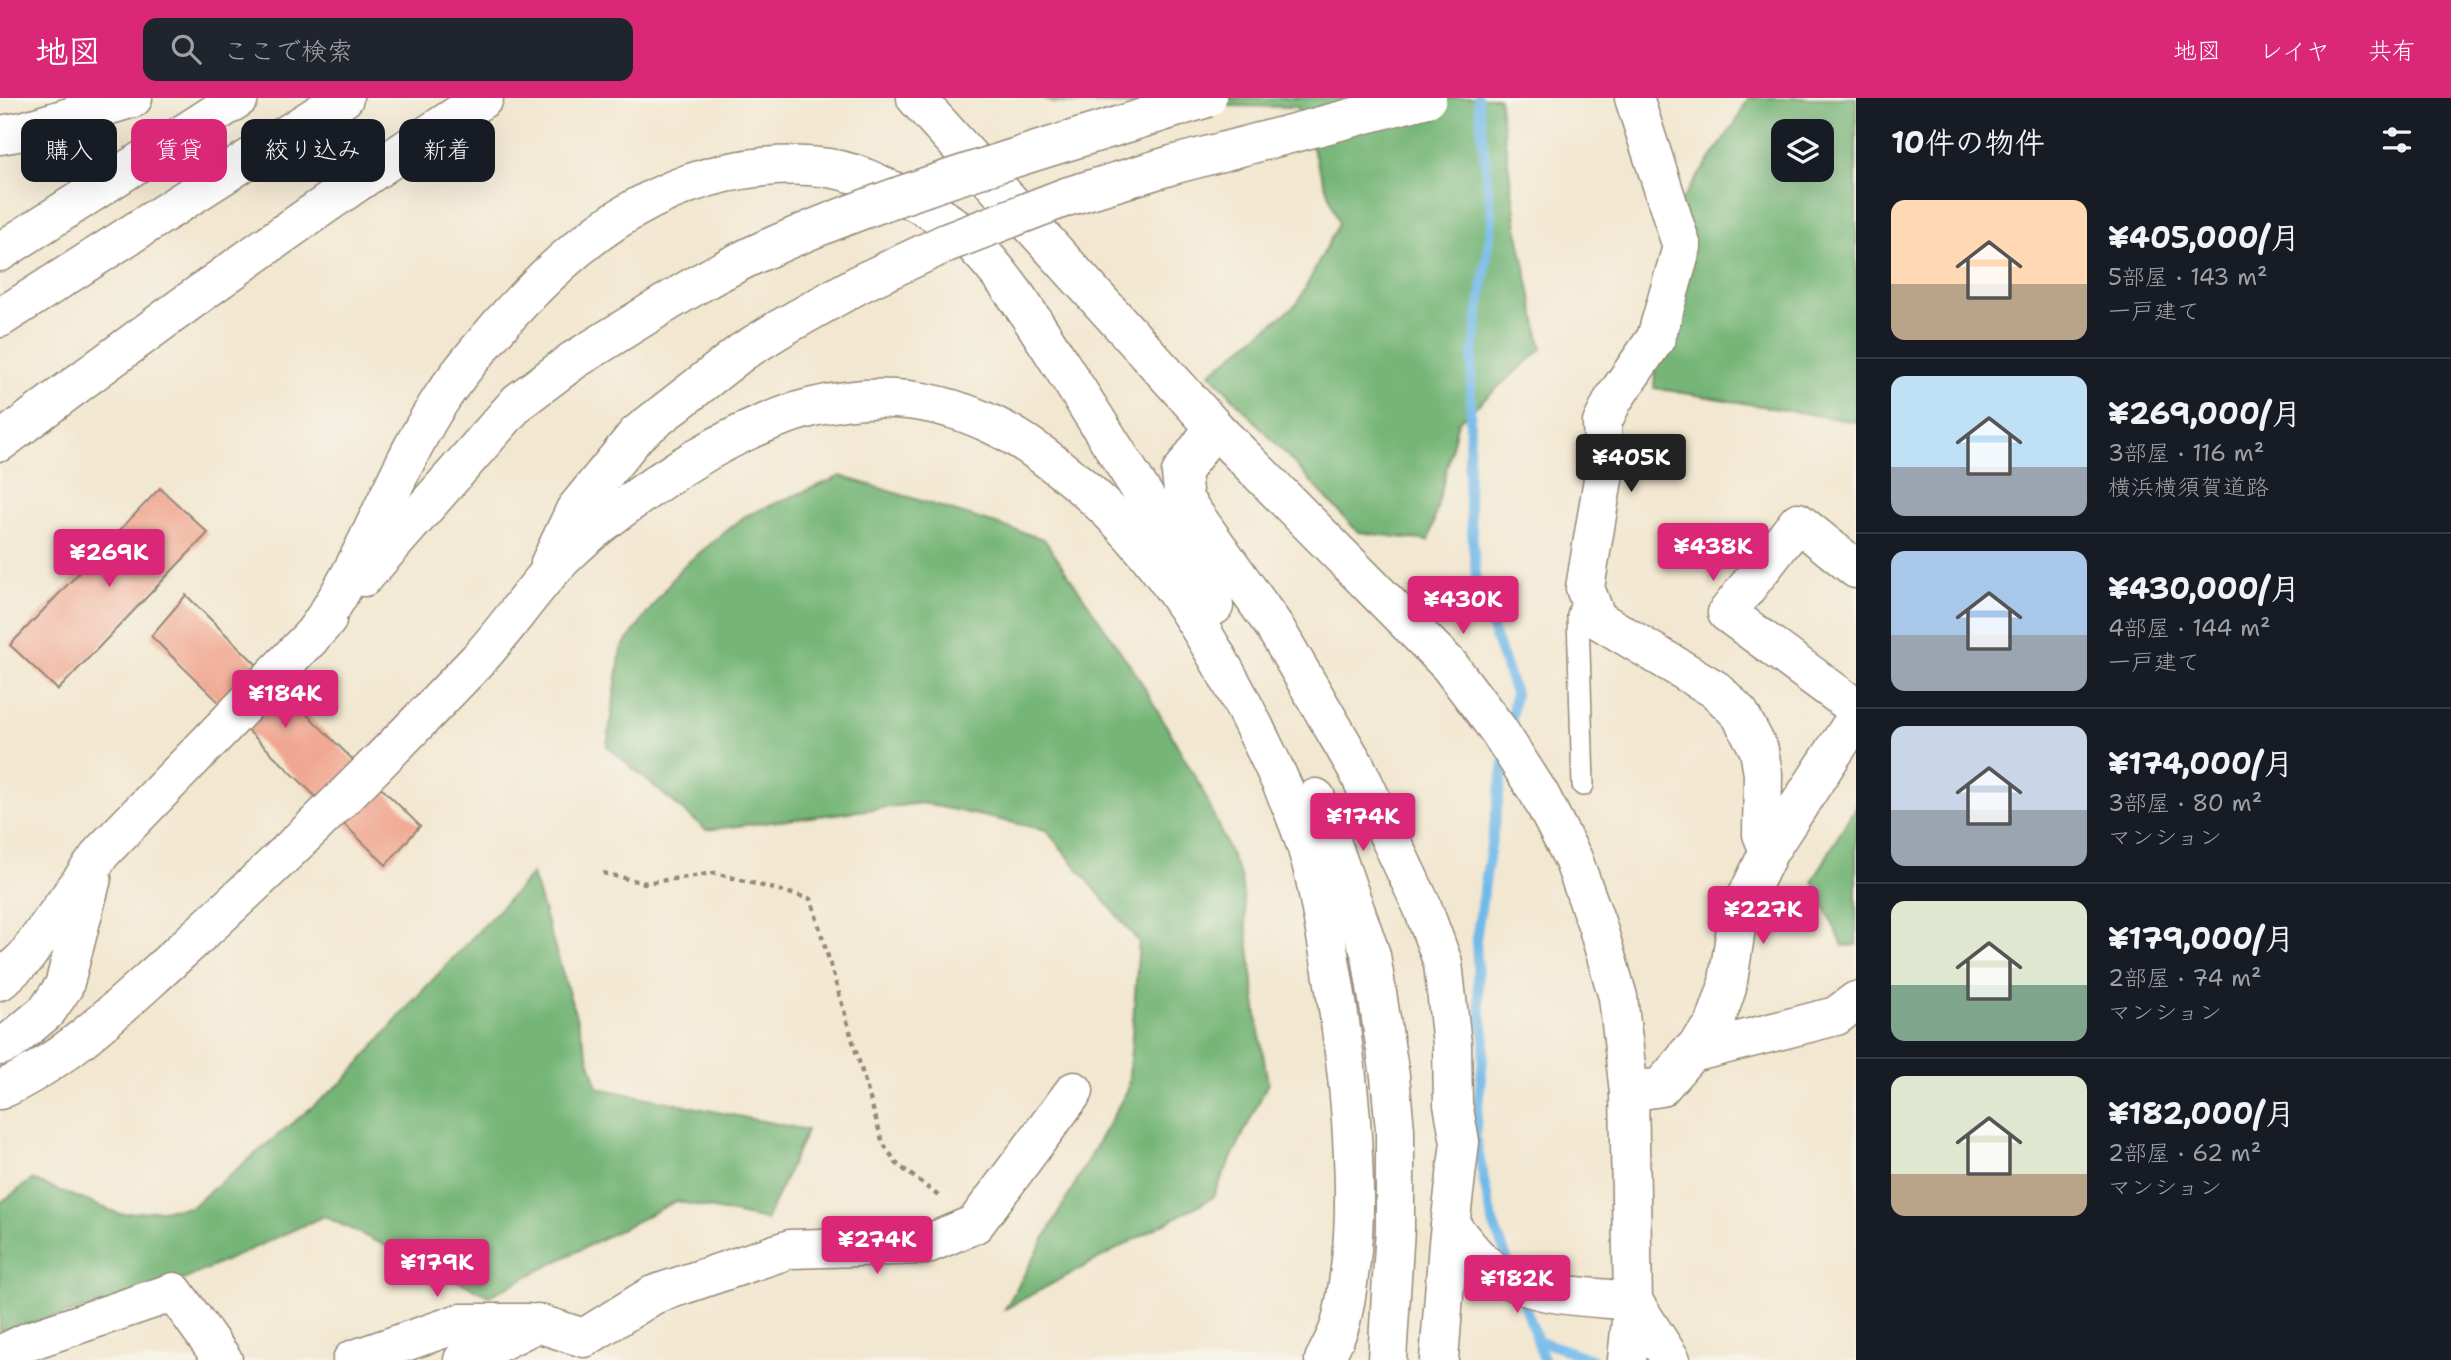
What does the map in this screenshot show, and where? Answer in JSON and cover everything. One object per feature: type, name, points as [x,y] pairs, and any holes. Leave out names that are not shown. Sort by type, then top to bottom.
[{"type":"main road","points":[[0,135],[35,128],[133,98]]},
{"type":"main road","points":[[0,252],[239,98]]},
{"type":"main road","points":[[0,317],[344,98]]},
{"type":"main road","points":[[0,442],[231,273],[485,98]]},
{"type":"main road","points":[[916,98],[1214,426],[1449,665],[1499,731],[1540,795],[1573,859],[1618,997],[1629,1092],[1633,1301],[1627,1360]]},
{"type":"main road","points":[[0,981],[26,958],[102,852],[309,640],[518,401],[574,360],[726,270],[829,222],[998,163],[1207,98]]},
{"type":"main road","points":[[540,583],[575,510],[637,434],[742,352],[861,283],[946,243],[1066,197],[1172,165],[1427,98]]},
{"type":"main road","points":[[1634,98],[1682,247],[1656,338],[1613,400],[1602,423],[1604,473],[1585,588],[1597,619],[1716,690],[1740,715],[1759,750],[1763,774],[1762,834],[1769,851]]},
{"type":"main road","points":[[309,640],[332,610],[354,570],[404,463],[443,395],[530,291],[582,245],[631,209],[659,194],[700,178],[747,168],[798,164],[858,175],[913,199],[941,217],[985,257],[1022,304],[1132,475],[1260,679],[1301,761],[1323,816],[1371,955],[1390,1076],[1395,1130],[1395,1228],[1387,1360]]},
{"type":"main road","points":[[0,1116],[60,1074],[166,975],[480,658],[565,556],[630,502],[718,444],[800,409],[829,403],[884,398],[912,401],[941,407],[989,423],[1032,447],[1093,495],[1132,536],[1166,579],[1231,678],[1283,787],[1314,874],[1338,998],[1349,1100],[1355,1224],[1340,1360]]},
{"type":"main road","points":[[1214,426],[1181,473],[1184,500],[1274,626],[1356,767],[1422,906],[1443,963],[1452,1044],[1453,1104],[1460,1142],[1439,1360]]},
{"type":"main road","points":[[1856,569],[1798,522],[1727,613],[1856,708]]},
{"type":"main road","points":[[1629,1092],[1661,1087],[1714,1026],[1727,988],[1738,915],[1769,851],[1856,718]]},
{"type":"main road","points":[[0,1046],[10,1042],[47,1011],[64,986],[91,882],[102,852]]},
{"type":"main road","points":[[0,1090],[18,1082],[65,1051],[125,1002],[247,892]]},
{"type":"main road","points":[[1688,1054],[1836,1016],[1856,1001]]},
{"type":"main road","points":[[352,1360],[460,1323],[537,1323],[587,1349],[653,1295],[790,1249],[925,1245],[975,1224],[1074,1091]]},
{"type":"main road","points":[[1450,1225],[1485,1264],[1512,1283],[1552,1293],[1633,1301]]},
{"type":"main road","points":[[0,1355],[29,1341],[174,1292],[223,1360]]},
{"type":"main road","points":[[1324,1360],[1338,1333],[1346,1300]]},
{"type":"main road","points":[[1633,1301],[1671,1360]]},
{"type":"main road","points":[[463,1360],[537,1323]]},
{"type":"lane","points":[[1583,785],[1578,617],[1585,588]]},
{"type":"path","points":[[603,873],[645,883],[715,873],[811,899],[883,1143],[897,1164],[975,1224]]},
{"type":"green space","points":[[1044,98],[1499,98],[1518,234],[1542,349],[1458,422],[1429,541],[1358,532],[1210,373],[1297,304],[1339,223],[1297,107],[1052,103]]},
{"type":"green space","points":[[1748,98],[1856,98],[1856,422],[1654,388],[1667,221],[1736,122]]},
{"type":"green space","points":[[841,476],[1044,539],[1140,680],[1201,787],[1241,878],[1258,1025],[1268,1083],[1212,1198],[1005,1309],[1128,1089],[1139,942],[1046,830],[922,803],[706,830],[607,746],[621,649],[681,568],[745,516]]},
{"type":"green space","points":[[1856,805],[1856,945],[1843,946],[1813,881]]},
{"type":"green space","points":[[532,874],[598,1088],[807,1130],[766,1220],[676,1201],[489,1296],[324,1216],[161,1290],[0,1331],[0,1203],[32,1180],[120,1214],[191,1207],[346,1079],[413,1001]]},
{"type":"building","points":[[160,488],[208,533],[58,690],[10,645]]},
{"type":"building","points":[[186,595],[420,826],[386,865],[151,636]]},
{"type":"waterway","points":[[1478,98],[1492,221],[1472,359],[1468,488],[1477,586],[1515,693],[1510,728]]},
{"type":"waterway","points":[[1505,758],[1476,939],[1479,1001],[1485,1040],[1475,1136],[1492,1220],[1511,1269]]},
{"type":"waterway","points":[[1521,1294],[1544,1360]]},
{"type":"waterway","points":[[1540,1341],[1594,1360]]}]
